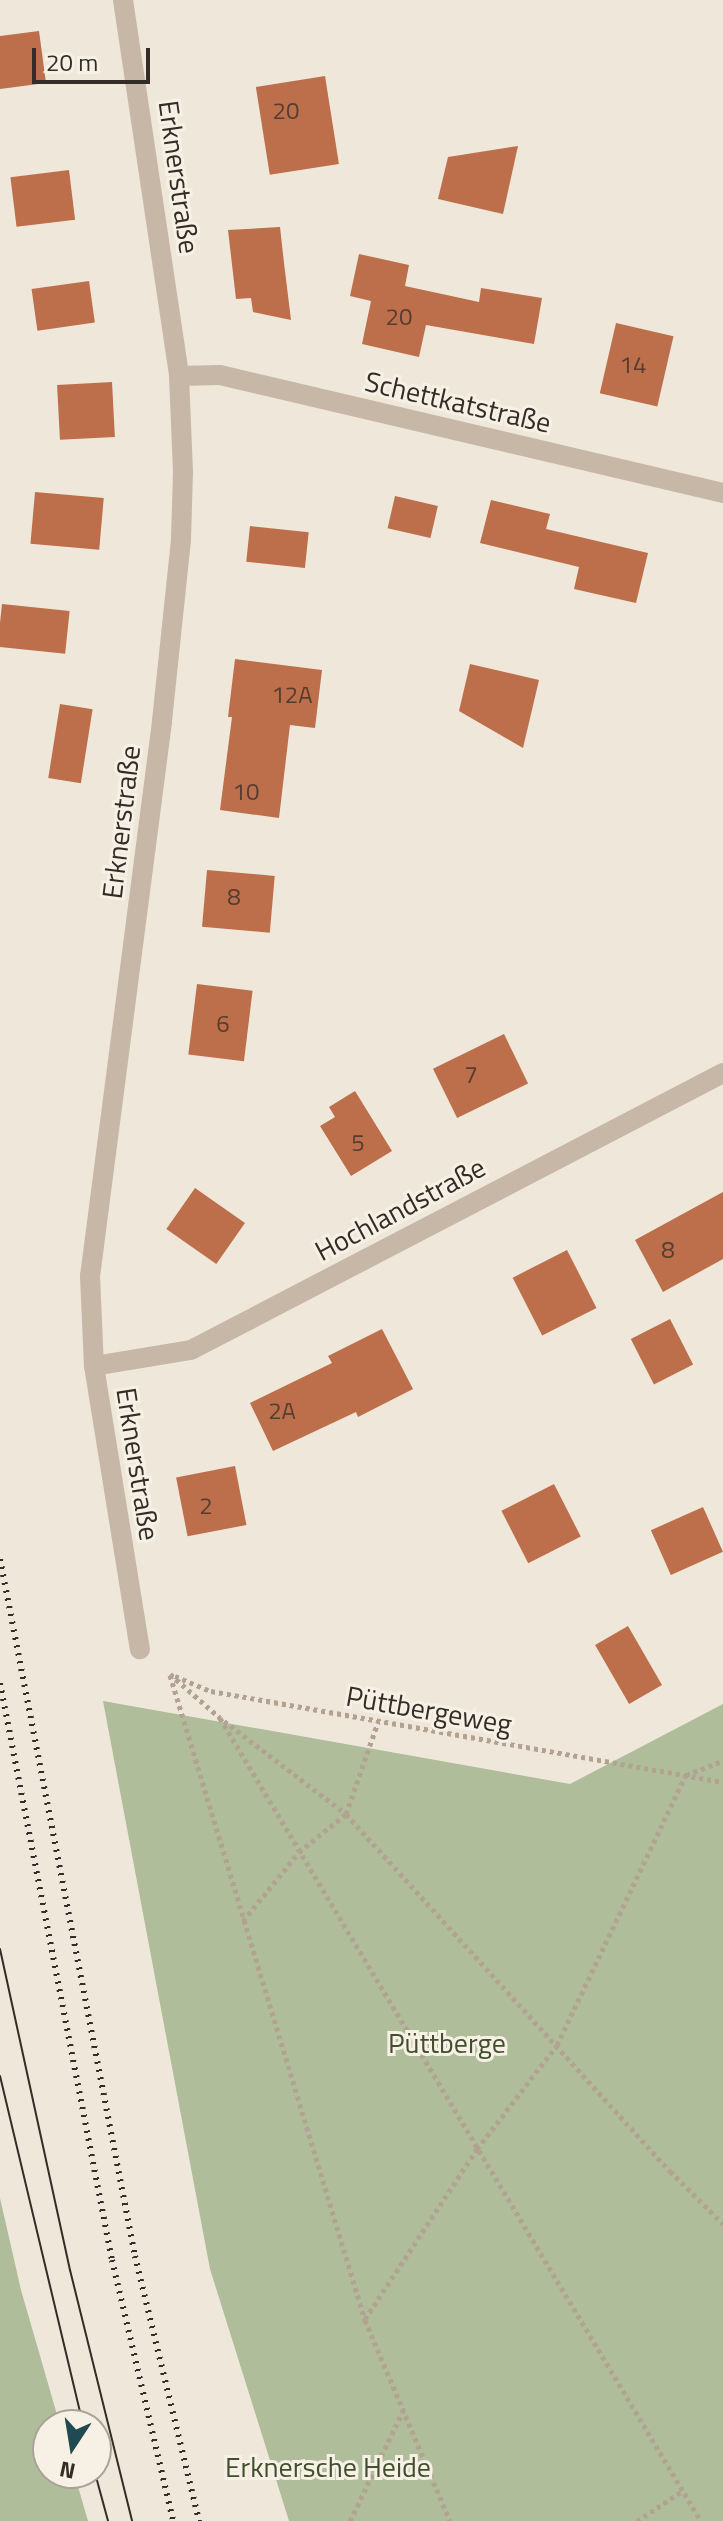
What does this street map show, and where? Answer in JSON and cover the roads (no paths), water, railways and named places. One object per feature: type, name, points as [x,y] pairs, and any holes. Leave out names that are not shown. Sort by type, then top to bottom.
[{"type":"street","name":"Erknerstraße","points":[[123,0],[179,376],[183,472],[181,540],[160,736],[90,1276],[94,1366],[140,1649]]},
{"type":"street","name":"Schettkatstraße","points":[[179,376],[220,375],[723,493]]},
{"type":"street","name":"Hochlandstraße","points":[[94,1366],[191,1350],[723,1073]]},
{"type":"tram line","points":[[0,1949],[70,2270],[132,2521]]},
{"type":"tram line","points":[[0,2076],[79,2409]]},
{"type":"tram line","points":[[99,2489],[108,2521]]},
{"type":"railway","points":[[0,1559],[135,2256],[199,2521]]},
{"type":"railway","points":[[0,1683],[112,2260],[173,2521]]},
{"type":"park label","name":"Püttberge","points":[[447,2043]]},
{"type":"park label","name":"Erknersche Heide","points":[[328,2467]]}]
